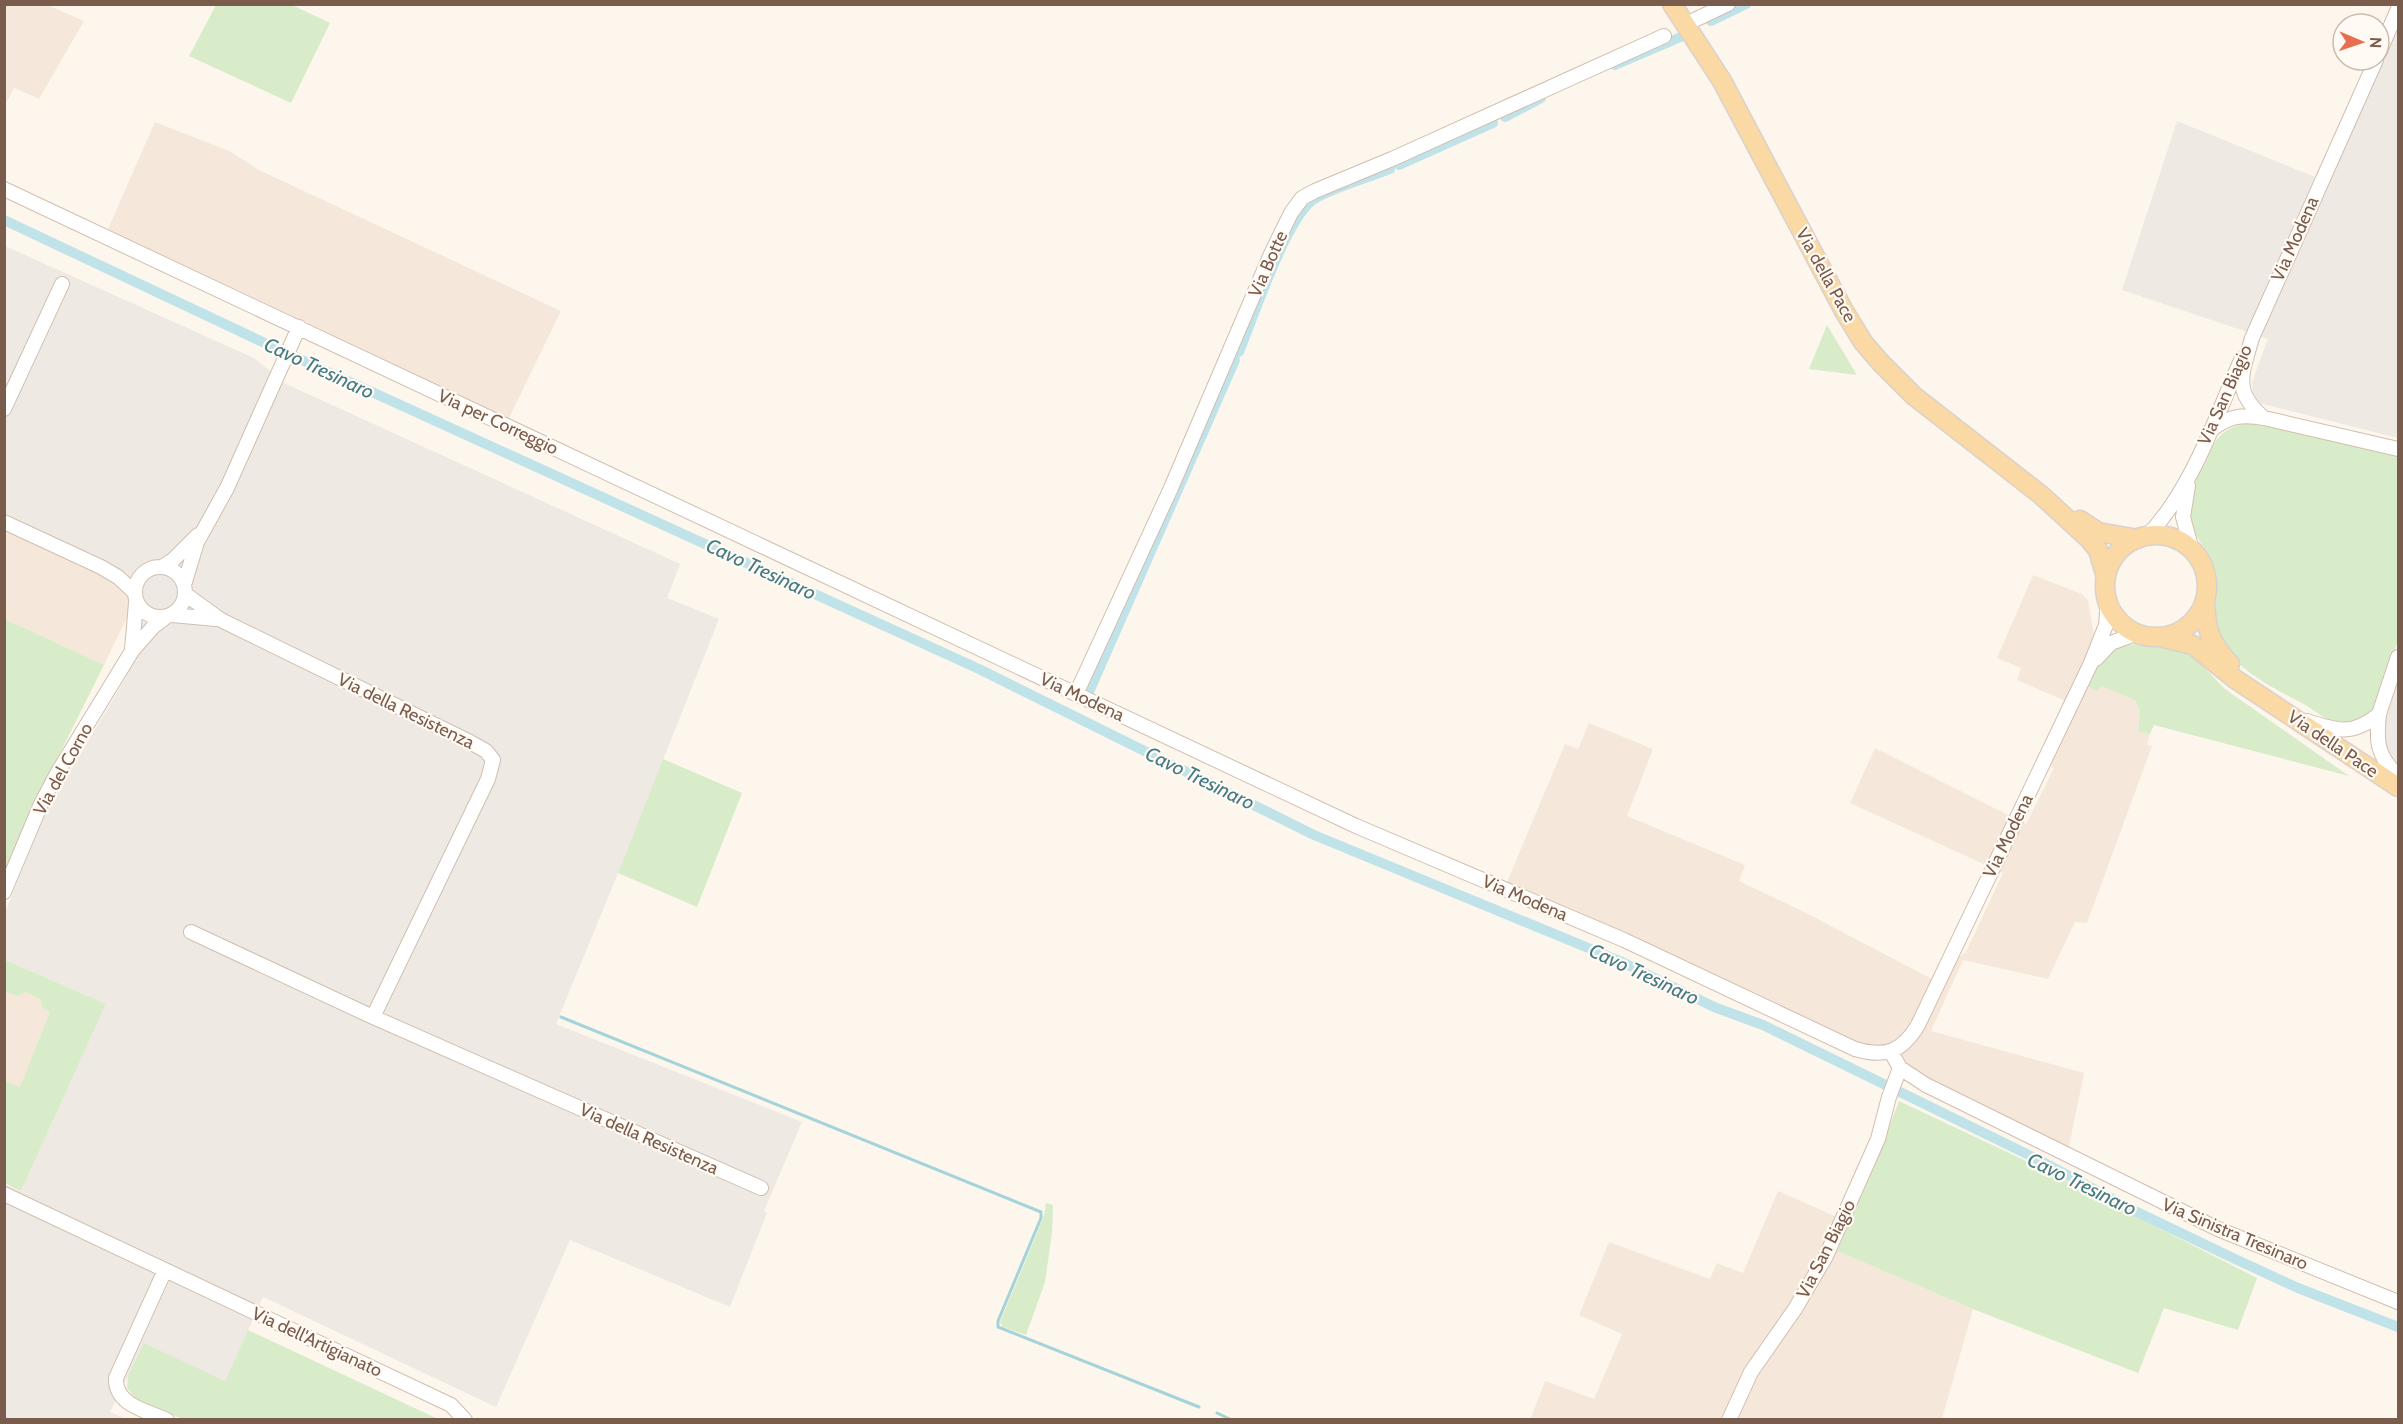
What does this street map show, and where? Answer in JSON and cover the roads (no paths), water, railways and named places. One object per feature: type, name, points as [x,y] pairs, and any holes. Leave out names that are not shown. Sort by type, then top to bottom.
[{"type":"main road","name":"Via della Pace","points":[[1672,4],[1728,91],[1839,302],[1863,342],[1914,396],[2041,495],[2089,539],[2098,550],[2106,577],[2108,602],[2114,615],[2124,625],[2138,633],[2193,645],[2235,679],[2398,788]]},
{"type":"main road","name":"Via della Pace","points":[[2041,495],[2098,532],[2142,538],[2172,538],[2192,550],[2205,573],[2206,618],[2211,641],[2231,666],[2268,700]]},
{"type":"main road","points":[[2106,577],[2114,558],[2128,544],[2142,538]]},
{"type":"main road","points":[[2159,637],[2179,632],[2188,626],[2196,618],[2205,599]]},
{"type":"street","points":[[1686,24],[1728,4]]},
{"type":"street","points":[[2391,25],[2398,9]]},
{"type":"street","name":"Via Botte","points":[[1076,694],[1171,488],[1271,254],[1291,213],[1302,198],[1664,36]]},
{"type":"street","name":"Via Modena","points":[[2264,418],[2250,405],[2243,392],[2246,360],[2257,324],[2371,72]]},
{"type":"street","name":"Via per Correggio","points":[[4,189],[296,334],[992,655]]},
{"type":"street","points":[[4,409],[62,284]]},
{"type":"street","name":"Via San Biagio","points":[[2142,538],[2169,512],[2210,431],[2257,324]]},
{"type":"street","name":"Via del Corno","points":[[4,892],[45,796],[132,651],[153,627],[179,609],[197,542],[227,488],[296,334]]},
{"type":"street","points":[[2210,431],[2225,419],[2234,416],[2264,418],[2398,449]]},
{"type":"street","name":"Via San Biagio","points":[[2192,550],[2185,524],[2184,507],[2193,467]]},
{"type":"street","points":[[4,522],[118,577],[142,611],[154,618],[169,616]]},
{"type":"street","name":"Via del Corno","points":[[132,651],[138,579],[180,554],[207,524]]},
{"type":"street","points":[[101,567],[135,574],[156,568],[176,572],[185,590]]},
{"type":"street","name":"Via della Resistenza","points":[[185,590],[221,620],[470,742],[486,751],[493,760],[488,779],[373,1017]]},
{"type":"street","points":[[2090,665],[2106,625],[2108,602]]},
{"type":"street","name":"Via della Resistenza","points":[[169,616],[221,620]]},
{"type":"street","points":[[2090,665],[2111,643],[2138,633]]},
{"type":"street","name":"Via Modena","points":[[992,655],[1356,826],[1623,940],[1855,1049],[1869,1053],[1891,1052],[1903,1045],[1918,1025],[2090,665]]},
{"type":"street","points":[[2398,657],[2379,714],[2376,740],[2388,766],[2398,776]]},
{"type":"street","points":[[2289,715],[2336,731],[2362,727],[2379,714]]},
{"type":"street","name":"Via della Resistenza","points":[[191,932],[373,1017],[761,1188]]},
{"type":"street","name":"Via Sinistra Tresinaro","points":[[1891,1052],[1898,1073],[2173,1208],[2228,1233],[2398,1302]]},
{"type":"street","name":"Via San Biagio","points":[[1729,1419],[1751,1372],[1801,1299],[1826,1256],[1878,1139],[1898,1073]]},
{"type":"street","name":"Via dell'Artigianato","points":[[4,1194],[451,1405],[465,1419]]},
{"type":"street","points":[[165,1270],[116,1378],[116,1388],[123,1400],[167,1419]]},
{"type":"waterway","points":[[1711,21],[1746,4]]},
{"type":"waterway","points":[[1615,65],[1683,36]]},
{"type":"waterway","points":[[1505,117],[1541,98]]},
{"type":"waterway","points":[[1399,165],[1493,123]]},
{"type":"waterway","points":[[1239,352],[1281,247],[1303,211],[1320,196],[1390,169]]},
{"type":"waterway","name":"Cavo Tresinaro","points":[[4,220],[269,345],[979,669],[1314,835],[1620,961],[1714,1007],[1763,1025],[2235,1259],[2298,1288],[2398,1327]]},
{"type":"waterway","points":[[1089,692],[1235,360]]},
{"type":"waterway","points":[[561,1017],[1041,1212],[1041,1218],[998,1321],[998,1327],[1199,1407]]},
{"type":"waterway","points":[[1217,1413],[1232,1420]]}]
